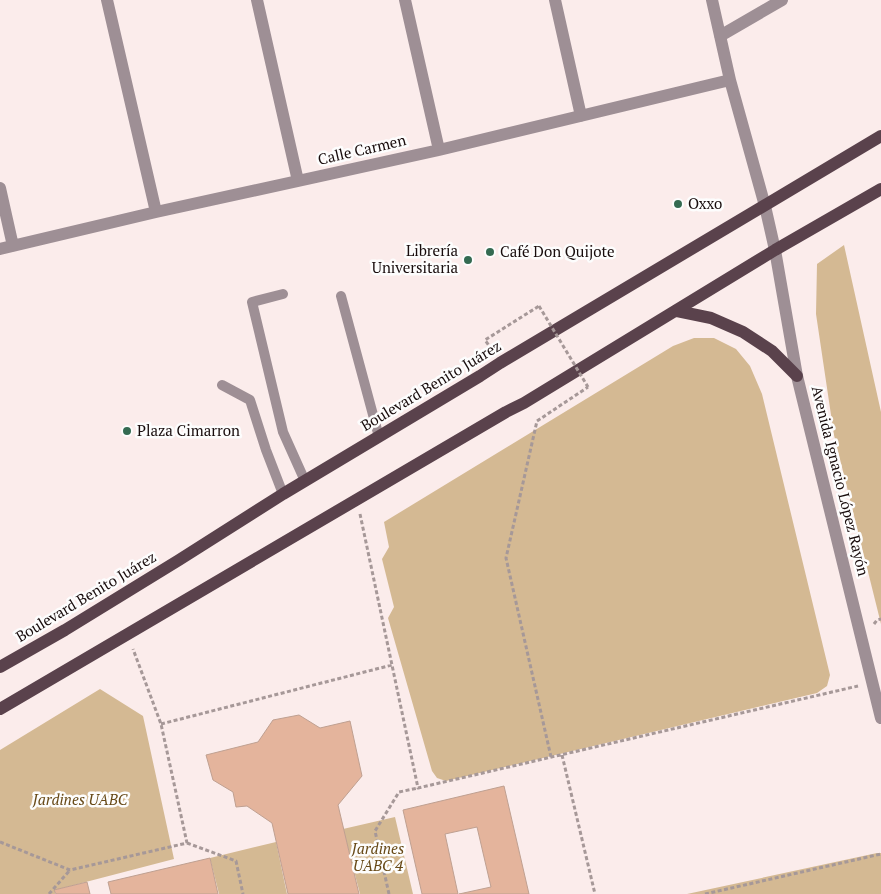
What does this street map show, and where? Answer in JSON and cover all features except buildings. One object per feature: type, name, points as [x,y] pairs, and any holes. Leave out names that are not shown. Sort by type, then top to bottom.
[{"type":"main road","name":"Boulevard Benito Juárez","points":[[0,667],[65,630],[283,494],[500,363],[881,136]]},
{"type":"main road","points":[[0,709],[506,412],[524,404],[776,250],[881,189]]},
{"type":"main road","points":[[677,311],[711,318],[743,332],[772,351],[797,376]]},
{"type":"street","points":[[107,0],[156,212]]},
{"type":"street","points":[[257,0],[298,181]]},
{"type":"street","points":[[405,0],[439,150]]},
{"type":"street","points":[[555,0],[581,116]]},
{"type":"street","name":"Avenida Ignacio López Rayón","points":[[712,0],[730,80],[776,250],[797,376],[881,718]]},
{"type":"street","points":[[720,36],[782,0]]},
{"type":"street","name":"Calle Carmen","points":[[0,249],[156,212],[439,150],[730,80]]},
{"type":"street","points":[[0,188],[13,246]]},
{"type":"lane","points":[[283,294],[252,302],[283,432],[305,481]]},
{"type":"lane","points":[[341,296],[379,437]]},
{"type":"lane","points":[[222,385],[250,400],[283,494]]},
{"type":"path","points":[[486,340],[538,306],[588,387],[536,421],[506,558],[550,757]]},
{"type":"path","points":[[357,499],[418,788]]},
{"type":"path","points":[[873,626],[877,620],[881,619]]},
{"type":"path","points":[[128,634],[161,724],[187,843]]},
{"type":"path","points":[[161,724],[392,665]]},
{"type":"path","points":[[390,894],[375,831],[399,792],[872,683]]},
{"type":"path","points":[[562,755],[595,894]]},
{"type":"path","points":[[0,842],[70,870]]},
{"type":"path","points":[[48,894],[70,870],[187,843],[236,861],[243,894]]},
{"type":"path","points":[[705,894],[881,854]]},
{"type":"green space","points":[[844,245],[881,412],[881,624],[834,435],[816,314],[817,264]]},
{"type":"green space","points":[[694,338],[714,338],[736,349],[750,366],[762,394],[830,675],[827,686],[817,693],[446,781],[437,778],[432,771],[388,618],[394,607],[382,559],[389,547],[384,522],[673,346]]},
{"type":"green space","name":"Jardines UABC","points":[[100,689],[143,716],[174,859],[55,890],[55,894],[0,894],[0,750]]},
{"type":"green space","name":"Jardines UABC 4","points":[[395,817],[413,894],[360,894],[343,829]]},
{"type":"green space","points":[[276,842],[287,894],[219,894],[210,858]]},
{"type":"green space","points":[[877,853],[881,853],[881,894],[687,894]]},
{"type":"place","name":"Oxxo","points":[[678,204]]},
{"type":"place","name":"Café Don Quijote","points":[[490,252]]},
{"type":"place","name":"Librería Universitaria","points":[[468,260]]},
{"type":"place","name":"Plaza Cimarron","points":[[127,431]]}]
